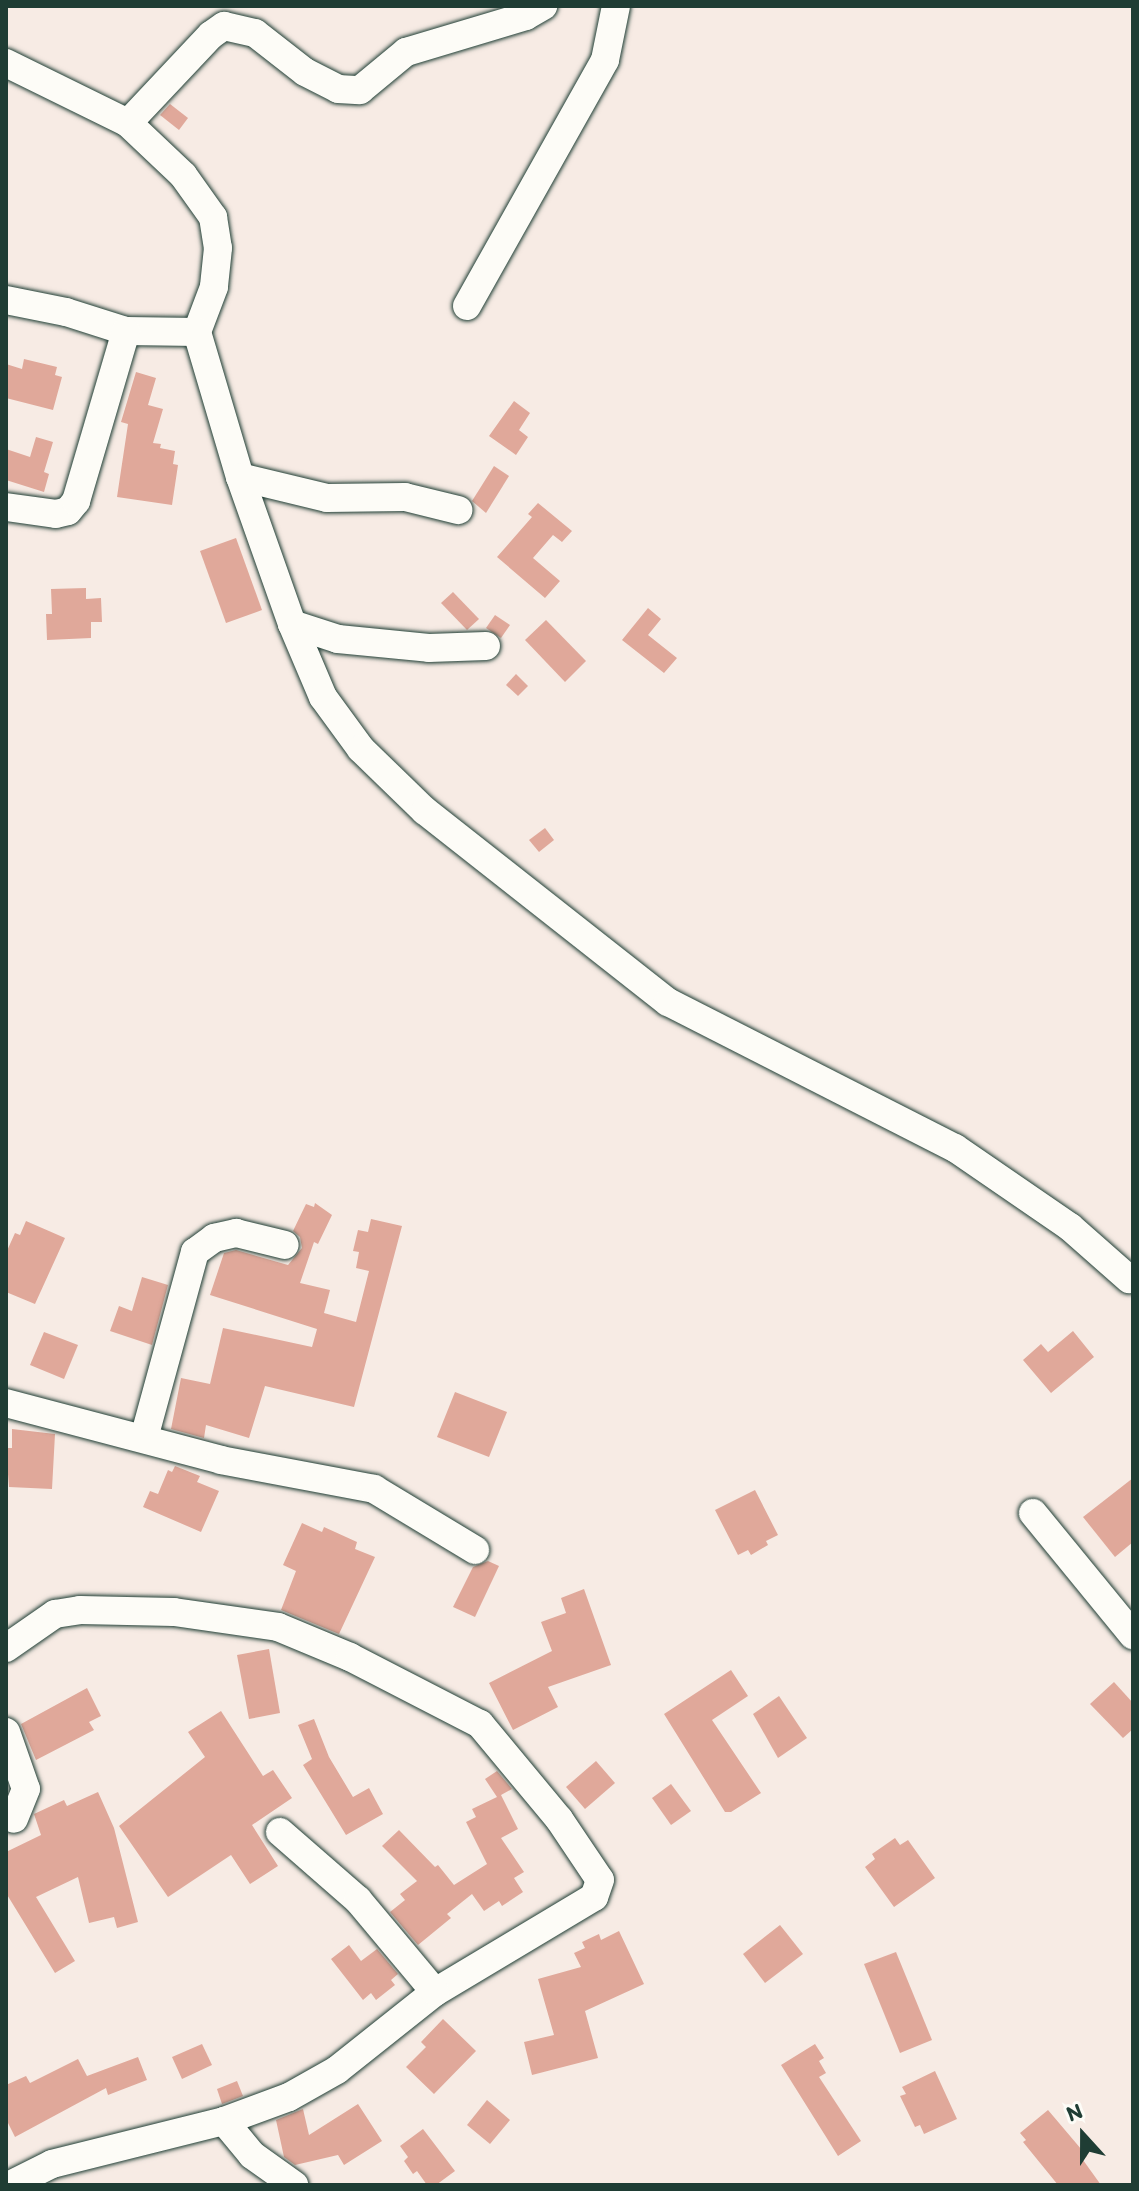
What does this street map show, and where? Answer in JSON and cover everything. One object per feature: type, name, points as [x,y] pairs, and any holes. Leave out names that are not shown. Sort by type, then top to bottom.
[{"type":"street","points":[[128,123],[211,35],[224,26],[255,33],[305,72],[338,89],[360,90],[406,52],[526,16],[543,6]]},
{"type":"street","points":[[467,306],[605,60],[616,6]]},
{"type":"street","points":[[6,63],[128,123],[183,175],[213,217],[218,248],[214,287],[197,332],[240,477],[292,624],[323,697],[361,749],[425,811],[668,1002],[955,1148],[1070,1227],[1132,1280]]},
{"type":"street","points":[[6,300],[66,312],[126,331],[197,332]]},
{"type":"street","points":[[6,507],[56,514],[68,511],[76,501],[126,331]]},
{"type":"street","points":[[240,477],[327,498],[405,497],[458,510]]},
{"type":"street","points":[[292,624],[338,639],[429,648],[486,646]]},
{"type":"street","points":[[144,1438],[195,1252],[214,1238],[236,1233],[285,1245]]},
{"type":"street","points":[[6,1403],[60,1420],[144,1438],[221,1460],[374,1489],[475,1550]]},
{"type":"street","points":[[1033,1513],[1133,1635]]},
{"type":"street","points":[[6,1648],[55,1614],[80,1610],[174,1612],[278,1627],[350,1657],[480,1724],[559,1819],[600,1880],[594,1897],[435,1992],[337,2070],[289,2097],[224,2121],[52,2164],[10,2185]]},
{"type":"street","points":[[6,1732],[26,1789],[14,1819]]},
{"type":"street","points":[[280,1832],[358,1900],[435,1992]]},
{"type":"street","points":[[224,2121],[252,2155],[294,2185]]},
{"type":"building","points":[[170,104],[188,118],[179,130],[160,115]]},
{"type":"building","points":[[24,359],[57,367],[55,375],[62,377],[53,410],[6,398],[6,364],[22,369]]},
{"type":"building","points":[[136,372],[156,378],[148,405],[163,409],[153,443],[175,451],[173,464],[178,465],[172,505],[117,497],[128,424],[121,422]]},
{"type":"building","points":[[514,401],[530,413],[519,430],[528,437],[516,455],[489,436]]},
{"type":"building","points":[[36,437],[53,442],[44,472],[49,474],[44,492],[6,480],[6,449],[30,457]]},
{"type":"building","points":[[494,466],[509,476],[486,513],[472,501]]},
{"type":"building","points":[[538,503],[572,531],[562,542],[553,535],[533,558],[560,581],[545,598],[497,557],[532,517],[528,514]]},
{"type":"building","points":[[236,538],[262,610],[226,623],[200,551]]},
{"type":"building","points":[[86,588],[86,599],[101,598],[102,622],[91,622],[91,638],[47,640],[46,614],[52,614],[51,589]]},
{"type":"building","points":[[453,592],[479,619],[467,630],[441,603]]},
{"type":"building","points":[[648,608],[661,619],[648,635],[677,658],[664,673],[622,640]]},
{"type":"building","points":[[495,615],[510,625],[501,638],[486,628]]},
{"type":"building","points":[[546,620],[586,661],[565,682],[525,640]]},
{"type":"building","points":[[516,674],[528,686],[518,696],[506,685]]},
{"type":"building","points":[[545,828],[554,840],[539,852],[529,840]]},
{"type":"building","points":[[315,1203],[332,1215],[318,1244],[314,1242],[300,1283],[330,1290],[324,1313],[356,1322],[369,1271],[356,1268],[359,1252],[353,1251],[358,1230],[368,1232],[371,1219],[402,1226],[354,1407],[265,1386],[249,1438],[206,1425],[204,1438],[171,1429],[181,1378],[210,1384],[223,1328],[312,1347],[317,1329],[210,1295],[224,1253],[236,1250],[288,1265],[302,1248],[300,1237],[293,1231],[306,1204],[314,1207]]},
{"type":"building","points":[[26,1221],[65,1238],[35,1304],[6,1292],[6,1253],[15,1233],[20,1235]]},
{"type":"building","points":[[142,1277],[168,1285],[152,1345],[110,1331],[119,1306],[132,1311]]},
{"type":"building","points":[[1073,1331],[1094,1357],[1051,1393],[1023,1360],[1041,1344],[1048,1352]]},
{"type":"building","points":[[44,1332],[78,1345],[64,1379],[30,1365]]},
{"type":"building","points":[[455,1392],[507,1412],[489,1457],[437,1437]]},
{"type":"building","points":[[12,1429],[55,1434],[52,1489],[9,1487],[6,1448],[12,1448]]},
{"type":"building","points":[[175,1466],[200,1476],[197,1482],[219,1491],[201,1532],[143,1507],[150,1491],[158,1494],[168,1470],[172,1472]]},
{"type":"building","points":[[1133,1478],[1133,1542],[1115,1557],[1083,1517]]},
{"type":"building","points":[[755,1490],[778,1535],[751,1555],[748,1550],[738,1555],[715,1510]]},
{"type":"building","points":[[302,1523],[322,1532],[324,1527],[357,1542],[355,1549],[375,1557],[339,1634],[281,1610],[296,1571],[283,1565]]},
{"type":"building","points":[[488,1561],[499,1566],[475,1617],[453,1607],[473,1567]]},
{"type":"building","points":[[584,1589],[611,1665],[548,1687],[558,1707],[513,1730],[489,1683],[552,1651],[541,1622],[566,1613],[561,1598]]},
{"type":"building","points":[[269,1649],[280,1713],[249,1719],[237,1655]]},
{"type":"building","points":[[731,1670],[748,1696],[712,1720],[761,1793],[731,1812],[725,1812],[664,1714]]},
{"type":"building","points":[[1114,1682],[1133,1703],[1133,1729],[1123,1738],[1090,1704]]},
{"type":"building","points":[[87,1688],[101,1716],[89,1722],[94,1730],[36,1760],[21,1724]]},
{"type":"building","points":[[779,1696],[807,1738],[778,1758],[753,1714]]},
{"type":"building","points":[[221,1711],[263,1776],[273,1770],[292,1798],[252,1825],[278,1866],[250,1884],[231,1855],[168,1897],[119,1826],[205,1757],[188,1732]]},
{"type":"building","points":[[314,1719],[329,1757],[353,1797],[369,1788],[383,1814],[346,1835],[303,1765],[312,1759],[298,1725]]},
{"type":"building","points":[[596,1761],[615,1783],[585,1809],[566,1787]]},
{"type":"building","points":[[497,1771],[512,1789],[501,1795],[518,1829],[501,1838],[524,1872],[514,1878],[523,1892],[502,1906],[499,1901],[484,1911],[472,1894],[447,1914],[451,1918],[418,1945],[390,1912],[405,1900],[400,1894],[417,1881],[382,1846],[399,1830],[435,1867],[438,1865],[454,1885],[487,1864],[466,1822],[476,1817],[472,1809],[497,1797],[485,1779]]},
{"type":"building","points":[[671,1784],[691,1811],[671,1825],[652,1798]]},
{"type":"building","points":[[98,1792],[114,1828],[138,1922],[117,1928],[114,1917],[89,1923],[78,1877],[36,1897],[75,1961],[55,1973],[6,1893],[6,1852],[41,1835],[34,1814],[64,1800],[67,1806]]},
{"type":"building","points":[[895,1838],[900,1845],[908,1840],[935,1878],[894,1907],[865,1867],[875,1859],[872,1854]]},
{"type":"building","points":[[780,1925],[803,1954],[765,1983],[743,1954]]},
{"type":"building","points":[[619,1931],[644,1984],[585,2011],[598,2058],[532,2075],[524,2042],[554,2035],[538,1979],[581,1967],[574,1953],[585,1948],[582,1942],[599,1934],[601,1940]]},
{"type":"building","points":[[349,1945],[361,1961],[377,1949],[398,1974],[391,1980],[395,1985],[376,2000],[371,1993],[363,2000],[331,1959]]},
{"type":"building","points":[[896,1952],[932,2040],[900,2053],[864,1964]]},
{"type":"building","points":[[443,2019],[476,2051],[434,2094],[406,2067],[426,2047],[421,2042]]},
{"type":"building","points":[[202,2044],[212,2065],[182,2079],[172,2057]]},
{"type":"building","points":[[815,2044],[824,2058],[819,2061],[826,2073],[819,2077],[861,2141],[838,2156],[781,2065]]},
{"type":"building","points":[[138,2057],[147,2080],[108,2095],[106,2088],[15,2137],[6,2119],[6,2085],[26,2076],[30,2083],[78,2059],[87,2076]]},
{"type":"building","points":[[935,2071],[957,2119],[924,2134],[920,2125],[915,2127],[900,2096],[906,2094],[902,2087]]},
{"type":"building","points":[[237,2081],[243,2096],[222,2104],[217,2089]]},
{"type":"building","points":[[487,2100],[510,2120],[490,2144],[467,2125]]},
{"type":"building","points":[[358,2104],[382,2141],[344,2165],[338,2155],[295,2165],[284,2157],[276,2120],[303,2109],[309,2135]]},
{"type":"building","points":[[1048,2110],[1087,2156],[1083,2160],[1101,2185],[1058,2185],[1023,2142],[1026,2140],[1020,2133]]},
{"type":"building","points":[[423,2129],[455,2171],[436,2185],[427,2185],[417,2171],[413,2174],[404,2161],[408,2157],[400,2146]]}]
